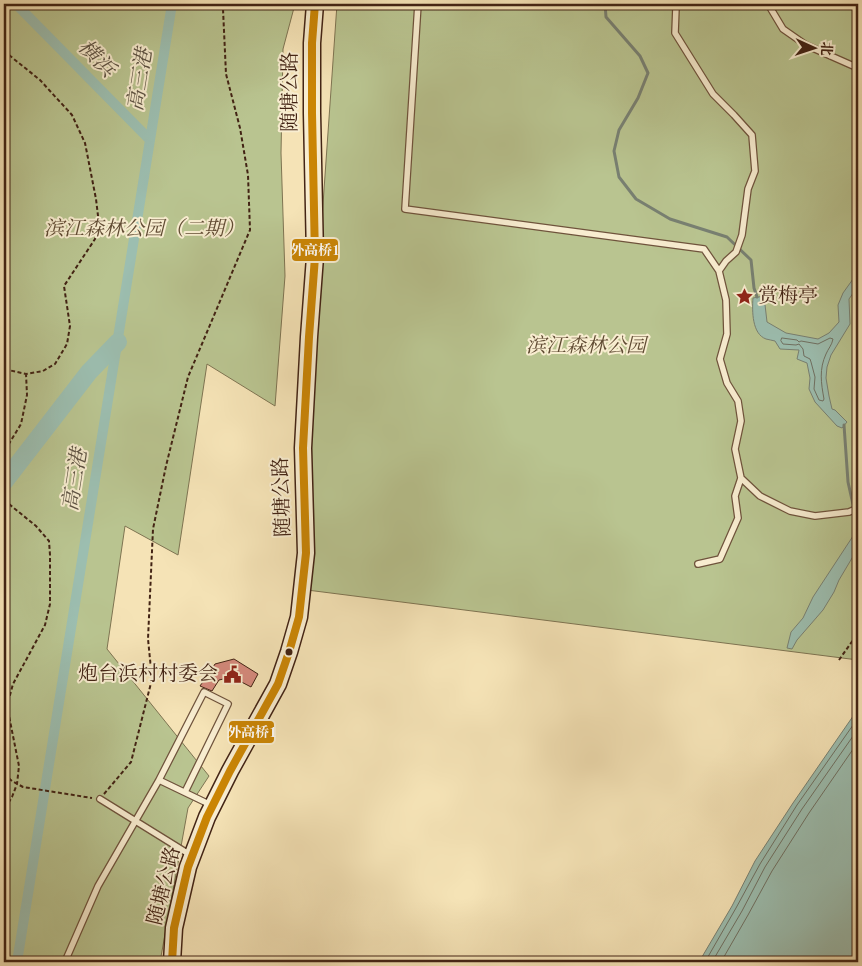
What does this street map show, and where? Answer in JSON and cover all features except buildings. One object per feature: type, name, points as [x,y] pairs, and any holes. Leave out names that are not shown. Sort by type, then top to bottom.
[{"type":"street","name":"随塘公路","points":[[172,962],[174,928],[188,867],[207,817],[278,684],[299,617],[306,553],[303,448],[315,258],[312,43],[315,4]]},
{"type":"lane","points":[[418,4],[405,210],[704,249],[719,271],[726,300],[727,334],[720,360],[727,382],[738,401],[741,421],[735,448],[741,478],[735,496],[738,518],[720,559],[698,564]]},
{"type":"lane","points":[[681,4],[676,7],[675,33],[713,94],[752,135],[755,171],[748,189],[742,236],[736,252],[719,271]]},
{"type":"lane","points":[[768,4],[783,29],[806,45],[858,68]]},
{"type":"lane","points":[[741,478],[760,496],[790,511],[815,516],[849,512],[858,508]]},
{"type":"lane","points":[[66,962],[98,886],[159,780],[204,692],[228,704],[185,792]]},
{"type":"lane","points":[[159,780],[213,806]]},
{"type":"lane","points":[[100,800],[193,856]]},
{"type":"path","points":[[4,12],[10,4]]},
{"type":"path","points":[[4,774],[23,787],[100,800],[132,762],[152,679],[148,639],[153,529],[166,466],[188,377],[250,230],[248,175],[240,128],[226,74],[224,4]]},
{"type":"path","points":[[4,51],[40,80],[72,115],[86,143],[100,224],[95,239],[64,286],[70,326],[67,344],[55,364],[43,372],[26,374],[4,369]]},
{"type":"path","points":[[4,449],[21,424],[27,395],[26,374]]},
{"type":"path","points":[[4,500],[36,526],[49,541],[50,555],[50,604],[45,625],[13,684],[7,706],[19,766],[17,784],[4,810]]},
{"type":"path","points":[[839,660],[858,632]]},
{"type":"green space","name":"滨江森林公园（二期）","points":[[4,4],[295,4],[283,49],[281,153],[285,276],[275,406],[207,364],[178,555],[125,526],[107,649],[209,776],[188,808],[160,962],[4,962]]},
{"type":"green space","name":"滨江森林公园","points":[[337,4],[858,4],[858,660],[307,590],[303,490]]},
{"type":"water","points":[[858,272],[858,286],[849,299],[850,324],[831,355],[827,367],[826,378],[832,409],[847,422],[842,428],[837,426],[815,402],[809,389],[810,378],[807,363],[797,359],[799,350],[780,349],[775,341],[766,339],[758,332],[754,322],[753,298],[764,296],[767,322],[786,333],[818,339],[829,333],[839,322],[838,305],[843,293]]},
{"type":"water","points":[[858,517],[858,548],[823,610],[797,640],[792,649],[787,648],[791,632],[803,618],[813,597],[855,533],[853,521]]},
{"type":"water","points":[[858,709],[858,962],[699,962],[732,906],[755,861]]},
{"type":"waterway","name":"横浜","points":[[16,4],[150,140]]},
{"type":"waterway","name":"高三港","points":[[17,962],[172,4]]},
{"type":"waterway","points":[[605,4],[606,17],[640,56],[648,73],[638,98],[619,130],[614,151],[619,177],[636,199],[670,219],[727,237],[751,260],[754,288],[757,297]]},
{"type":"waterway","points":[[4,482],[89,372],[118,342]]},
{"type":"waterway","points":[[844,425],[848,482],[856,518]]},
{"type":"transit line","name":"外高桥1","points":[[172,962],[174,928],[188,867],[207,817],[278,684],[299,617],[306,553],[303,448],[315,257],[312,113],[312,43],[315,4]]},
{"type":"place","name":"赏梅亭","points":[[744,297]]},
{"type":"place","name":"炮台浜村村委会","points":[[232,675]]}]
